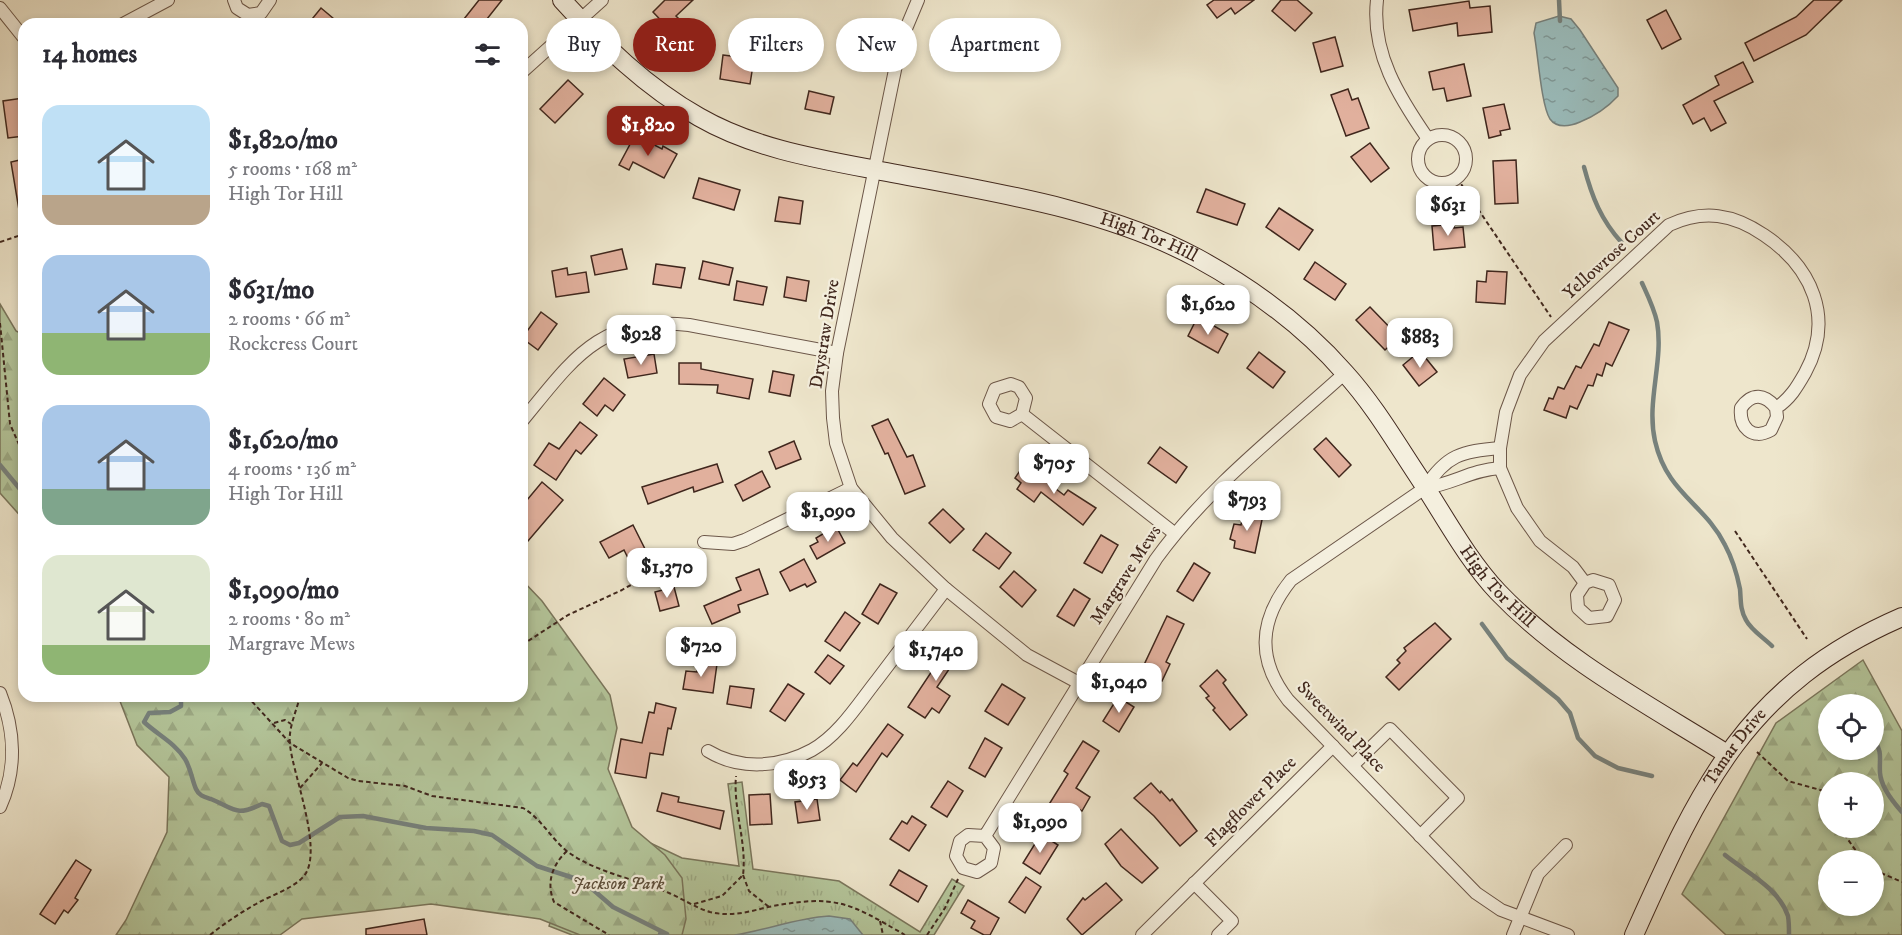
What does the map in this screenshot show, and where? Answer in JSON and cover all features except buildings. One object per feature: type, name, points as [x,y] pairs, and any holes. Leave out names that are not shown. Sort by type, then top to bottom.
[{"type":"street","points":[[134,18],[168,0]]},
{"type":"street","points":[[234,0],[237,8],[248,15],[261,13],[270,0]]},
{"type":"street","name":"High Tor Hill","points":[[562,0],[578,18]]},
{"type":"street","points":[[582,18],[602,0]]},
{"type":"street","name":"Drystraw Drive","points":[[918,0],[899,54],[837,353],[832,391],[837,442],[851,488],[892,538],[946,589],[1027,655],[1079,683]]},
{"type":"street","points":[[1377,0],[1377,28],[1387,70],[1408,110],[1428,139]]},
{"type":"street","points":[[0,8],[18,30]]},
{"type":"street","points":[[528,67],[546,50]]},
{"type":"street","name":"High Tor Hill","points":[[621,60],[639,77],[701,118],[770,147],[1081,213],[1154,237],[1196,257],[1273,306],[1345,373],[1379,417],[1466,551],[1490,582],[1530,622],[1604,677],[1728,754]]},
{"type":"street","points":[[1446,136],[1461,145],[1466,161],[1457,178],[1440,183],[1425,177],[1418,161],[1422,146],[1428,139],[1446,136]]},
{"type":"street","name":"Yellowrose Court","points":[[1500,468],[1500,448],[1506,412],[1520,375],[1529,360],[1558,327],[1669,225],[1685,218],[1719,215],[1738,219],[1783,248],[1798,262],[1813,291],[1818,331],[1808,367],[1794,391],[1776,408]]},
{"type":"street","points":[[528,414],[560,375],[589,346],[622,329],[642,324],[689,325],[837,353]]},
{"type":"street","name":"Margrave Mews","points":[[985,836],[1174,533],[1201,503],[1345,373]]},
{"type":"street","points":[[1023,414],[1174,533]]},
{"type":"street","points":[[1425,488],[1438,467],[1459,455],[1475,450],[1500,448]]},
{"type":"street","points":[[1425,488],[1445,485],[1479,469],[1500,468],[1517,508],[1540,542],[1580,574],[1585,583]]},
{"type":"street","points":[[704,542],[733,544],[745,540],[851,488]]},
{"type":"street","name":"Sweetwind Place","points":[[1425,488],[1291,580],[1281,592],[1268,620],[1265,653],[1276,684],[1420,836],[1488,903],[1520,918],[1568,935]]},
{"type":"street","points":[[708,751],[723,760],[752,765],[794,757],[812,750],[830,736],[848,717],[946,589]]},
{"type":"street","name":"Tamar Drive","points":[[1634,935],[1684,824],[1728,754],[1763,710],[1823,658],[1902,617]]},
{"type":"street","points":[[0,693],[8,711],[13,746],[12,766],[0,807]]},
{"type":"street","points":[[1353,765],[1390,729],[1458,798],[1420,836]]},
{"type":"street","name":"Flagflower Place","points":[[1142,935],[1333,746]]},
{"type":"street","points":[[968,835],[985,836],[994,848],[991,863],[977,872],[963,868],[956,856],[960,841],[968,835]]},
{"type":"street","points":[[1513,935],[1538,874],[1566,845]]},
{"type":"street","points":[[1194,883],[1232,921],[1218,935]]},
{"type":"path","points":[[1457,178],[1558,327]]},
{"type":"path","points":[[0,242],[18,236]]},
{"type":"path","points":[[0,323],[10,424],[18,442]]},
{"type":"path","points":[[1735,531],[1807,639]]},
{"type":"path","points":[[528,641],[568,615],[622,590],[704,542]]},
{"type":"path","points":[[253,702],[290,743],[358,781],[389,783],[432,796],[523,808],[534,814],[567,851],[588,863],[692,904],[724,915],[820,900],[839,902],[855,906],[905,935]]},
{"type":"path","points":[[210,935],[232,918],[294,884],[305,875],[310,856],[306,804],[290,743],[291,724],[298,702]]},
{"type":"path","points":[[274,723],[285,720],[291,724]]},
{"type":"path","points":[[1756,752],[1788,781],[1818,789]]},
{"type":"path","points":[[300,788],[322,762]]},
{"type":"path","points":[[737,764],[735,783],[740,837],[744,852],[743,875],[749,891],[770,907]]},
{"type":"path","points":[[567,851],[557,861],[550,882],[555,902],[609,935]]},
{"type":"path","points":[[927,935],[945,908],[963,868]]},
{"type":"path","points":[[1884,874],[1902,882]]},
{"type":"path","points":[[692,904],[708,902],[722,896],[743,875]]},
{"type":"path","points":[[880,921],[884,935]]},
{"type":"green space","points":[[0,304],[18,332],[18,513],[0,493]]},
{"type":"green space","points":[[528,586],[542,601],[610,695],[617,728],[608,769],[632,827],[665,855],[682,878],[686,919],[682,935],[580,935],[540,919],[431,904],[302,919],[280,935],[116,935],[126,920],[167,832],[169,777],[137,745],[120,702],[528,702]]},
{"type":"green space","points":[[1863,660],[1882,694],[1818,694],[1818,760],[1884,760],[1884,698],[1902,731],[1902,935],[1726,935],[1682,894],[1776,723]]},
{"type":"green space","name":"Jackson Park","points":[[742,782],[753,869],[839,881],[920,932],[952,879],[964,886],[934,935],[572,935],[549,926],[587,813],[682,858],[739,866],[728,784]]},
{"type":"water","points":[[1559,16],[1571,19],[1618,88],[1618,96],[1610,104],[1591,117],[1564,126],[1553,122],[1547,112],[1534,33],[1536,23]]},
{"type":"water","points":[[829,916],[850,919],[863,935],[735,935],[805,919]]},
{"type":"waterway","points":[[1559,0],[1560,21]]},
{"type":"waterway","points":[[1584,167],[1598,208],[1608,226],[1622,243]]},
{"type":"waterway","points":[[1642,283],[1651,302],[1659,337],[1652,411],[1655,441],[1661,459],[1677,486],[1717,531],[1734,566],[1744,616],[1748,624],[1772,646]]},
{"type":"waterway","points":[[0,465],[18,487]]},
{"type":"waterway","points":[[1482,624],[1507,658],[1558,699],[1570,713],[1578,738],[1595,756],[1618,768],[1652,776]]},
{"type":"waterway","points":[[181,702],[181,706],[170,712],[149,713],[144,722],[181,753],[200,795],[240,811],[262,804],[269,806],[282,841],[290,845],[299,843],[340,817],[363,816],[426,828],[474,831],[492,835],[537,866],[583,881],[613,907],[667,934],[660,934],[663,935]]},
{"type":"waterway","points":[[1880,760],[1880,773],[1885,788],[1902,812]]},
{"type":"waterway","points":[[1725,855],[1761,881],[1777,897],[1788,916],[1789,935]]}]
